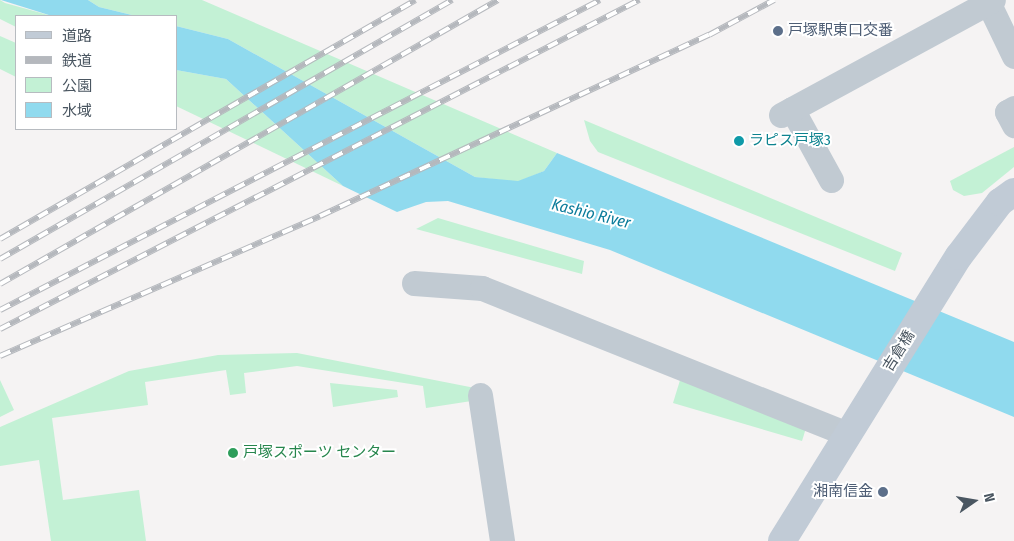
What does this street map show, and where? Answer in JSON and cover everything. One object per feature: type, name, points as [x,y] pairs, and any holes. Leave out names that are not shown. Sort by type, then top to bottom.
[{"type":"main road","name":"吉倉橋","points":[[782,541],[943,281],[1000,202],[1014,192]]},
{"type":"street","points":[[831,180],[787,112],[989,2],[1008,29],[1014,56]]},
{"type":"street","points":[[1014,108],[1007,112],[1014,125]]},
{"type":"street","points":[[414,283],[482,288],[851,428]]},
{"type":"street","points":[[480,395],[502,541]]},
{"type":"green space","points":[[0,0],[48,15],[15,15],[15,26],[0,19]]},
{"type":"green space","points":[[88,0],[202,0],[557,153],[544,171],[518,182],[475,177],[228,39],[178,26],[178,15],[132,15],[99,7]]},
{"type":"green space","points":[[0,36],[15,43],[15,76],[0,69]]},
{"type":"green space","points":[[178,70],[226,79],[343,186],[178,107]]},
{"type":"green space","points":[[584,120],[902,253],[895,271],[598,152],[590,141]]},
{"type":"green space","points":[[1014,147],[1014,167],[982,193],[964,196],[953,190],[950,181]]},
{"type":"green space","points":[[438,218],[584,261],[582,274],[416,229]]},
{"type":"green space","points":[[297,353],[475,388],[478,400],[426,408],[423,386],[297,366],[244,373],[246,393],[230,395],[226,370],[145,382],[148,405],[52,418],[63,500],[139,490],[146,541],[51,541],[39,460],[0,466],[0,427],[129,371],[218,355]]},
{"type":"green space","points":[[681,377],[806,428],[802,441],[673,403]]},
{"type":"green space","points":[[0,380],[14,410],[0,417]]},
{"type":"green space","points":[[330,383],[397,390],[398,397],[333,407]]},
{"type":"water","points":[[1,0],[88,0],[99,7],[132,15],[49,15]]},
{"type":"water","name":"Kashio River","points":[[178,26],[228,39],[475,177],[518,181],[544,171],[557,153],[1014,342],[1014,417],[610,250],[448,201],[426,202],[397,212],[343,186],[226,79],[178,70]]},
{"type":"railway","points":[[0,239],[415,0]]},
{"type":"railway","points":[[0,259],[452,0]]},
{"type":"railway","points":[[0,284],[498,0]]},
{"type":"railway","points":[[0,310],[600,0]]},
{"type":"railway","points":[[0,329],[639,0]]},
{"type":"railway","points":[[0,356],[320,216],[709,35],[774,0]]},
{"type":"place","name":"戸塚駅東口交番","points":[[778,31]]},
{"type":"place","name":"ラピス戸塚3","points":[[739,141]]},
{"type":"place","name":"戸塚スポーツ センター","points":[[233,453]]},
{"type":"place","name":"湘南信金","points":[[883,492]]}]
